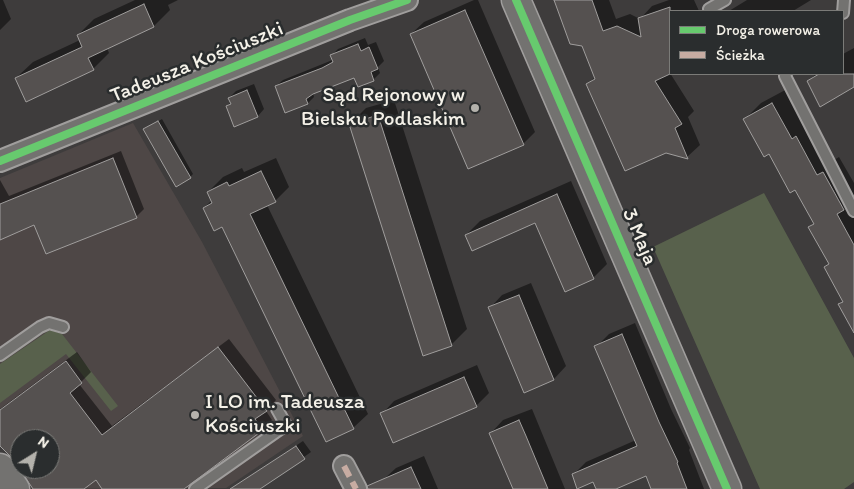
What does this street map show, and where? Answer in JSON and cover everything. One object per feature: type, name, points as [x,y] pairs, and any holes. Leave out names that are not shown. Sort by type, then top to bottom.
[{"type":"street","name":"Tadeusza Kościuszki","points":[[0,161],[350,20],[407,0]]},
{"type":"street","name":"3 Maja","points":[[516,0],[727,489]]},
{"type":"street","points":[[344,466],[356,489]]},
{"type":"street","points":[[0,468],[15,489]]},
{"type":"lane","points":[[709,9],[725,0]]},
{"type":"lane","points":[[786,75],[854,211]]},
{"type":"lane","points":[[0,355],[40,327],[49,323],[63,327]]},
{"type":"lane","points":[[195,489],[286,425],[277,409]]},
{"type":"shaded area","points":[[133,123],[202,242],[303,436],[226,488],[38,489],[44,479],[60,479],[60,429],[10,429],[10,438],[0,438],[0,178]]},
{"type":"green space","points":[[764,193],[854,358],[854,482],[844,489],[760,489],[653,247]]},
{"type":"green space","points":[[50,330],[62,334],[118,406],[111,411],[66,354],[0,403],[0,364]]},
{"type":"building","points":[[554,0],[592,0],[603,31],[617,26],[641,37],[638,18],[670,7],[669,74],[655,81],[682,124],[675,128],[688,159],[666,153],[625,171],[586,84],[595,79],[582,46],[570,44]]},
{"type":"building","points":[[144,4],[154,27],[88,58],[94,70],[26,102],[15,78],[82,47],[77,35]]},
{"type":"building","name":"Sąd Rejonowy w Bielsku Podlaskim","points":[[465,10],[524,145],[468,169],[410,34]]},
{"type":"building","points":[[358,44],[361,51],[369,47],[378,69],[371,72],[374,81],[358,87],[354,78],[313,94],[306,99],[308,104],[285,113],[275,86],[322,68],[333,62],[330,55]]},
{"type":"building","points":[[854,74],[854,87],[820,107],[807,81],[817,75]]},
{"type":"building","points":[[247,90],[258,117],[234,127],[226,106],[231,104],[228,98]]},
{"type":"building","points":[[772,103],[792,139],[796,136],[817,175],[823,172],[844,210],[837,214],[854,245],[854,333],[838,304],[843,302],[824,267],[829,264],[808,227],[814,224],[795,190],[790,193],[769,154],[764,157],[743,119]]},
{"type":"building","points":[[378,115],[452,346],[423,356],[349,124]]},
{"type":"building","points":[[158,121],[191,178],[176,187],[143,129]]},
{"type":"building","points":[[113,158],[137,218],[46,254],[34,225],[0,240],[0,204]]},
{"type":"building","points":[[261,171],[276,202],[250,214],[354,429],[326,442],[222,227],[214,231],[203,208],[212,203],[207,192],[227,182],[229,186]]},
{"type":"building","points":[[557,194],[594,279],[565,292],[535,223],[472,251],[465,235]]},
{"type":"building","points":[[519,295],[554,380],[524,393],[488,307]]},
{"type":"building","points":[[622,334],[678,462],[687,489],[651,489],[646,476],[616,489],[596,489],[593,482],[577,489],[572,474],[637,446],[594,346]]},
{"type":"building","name":"I LO im. Tadeusza Kościuszki","points":[[218,347],[267,411],[255,419],[263,430],[184,489],[102,489],[96,480],[84,489],[33,489],[26,479],[60,479],[60,429],[10,429],[10,456],[0,446],[0,410],[66,361],[82,383],[70,393],[102,435]]},
{"type":"building","points":[[464,377],[477,407],[393,443],[380,413]]},
{"type":"building","points":[[519,420],[548,489],[513,489],[489,433]]},
{"type":"building","points":[[296,446],[305,459],[260,489],[230,489]]},
{"type":"building","points":[[411,467],[421,489],[368,489],[367,486]]},
{"type":"marked path","points":[[344,466],[356,489]]},
{"type":"cycle path","points":[[0,161],[350,20],[407,0]]},
{"type":"cycle path","points":[[516,0],[727,489]]},
{"type":"place","name":"Sąd Rejonowy w Bielsku Podlaskim","points":[[475,108]]},
{"type":"place","name":"I LO im. Tadeusza Kościuszki","points":[[195,415]]}]
